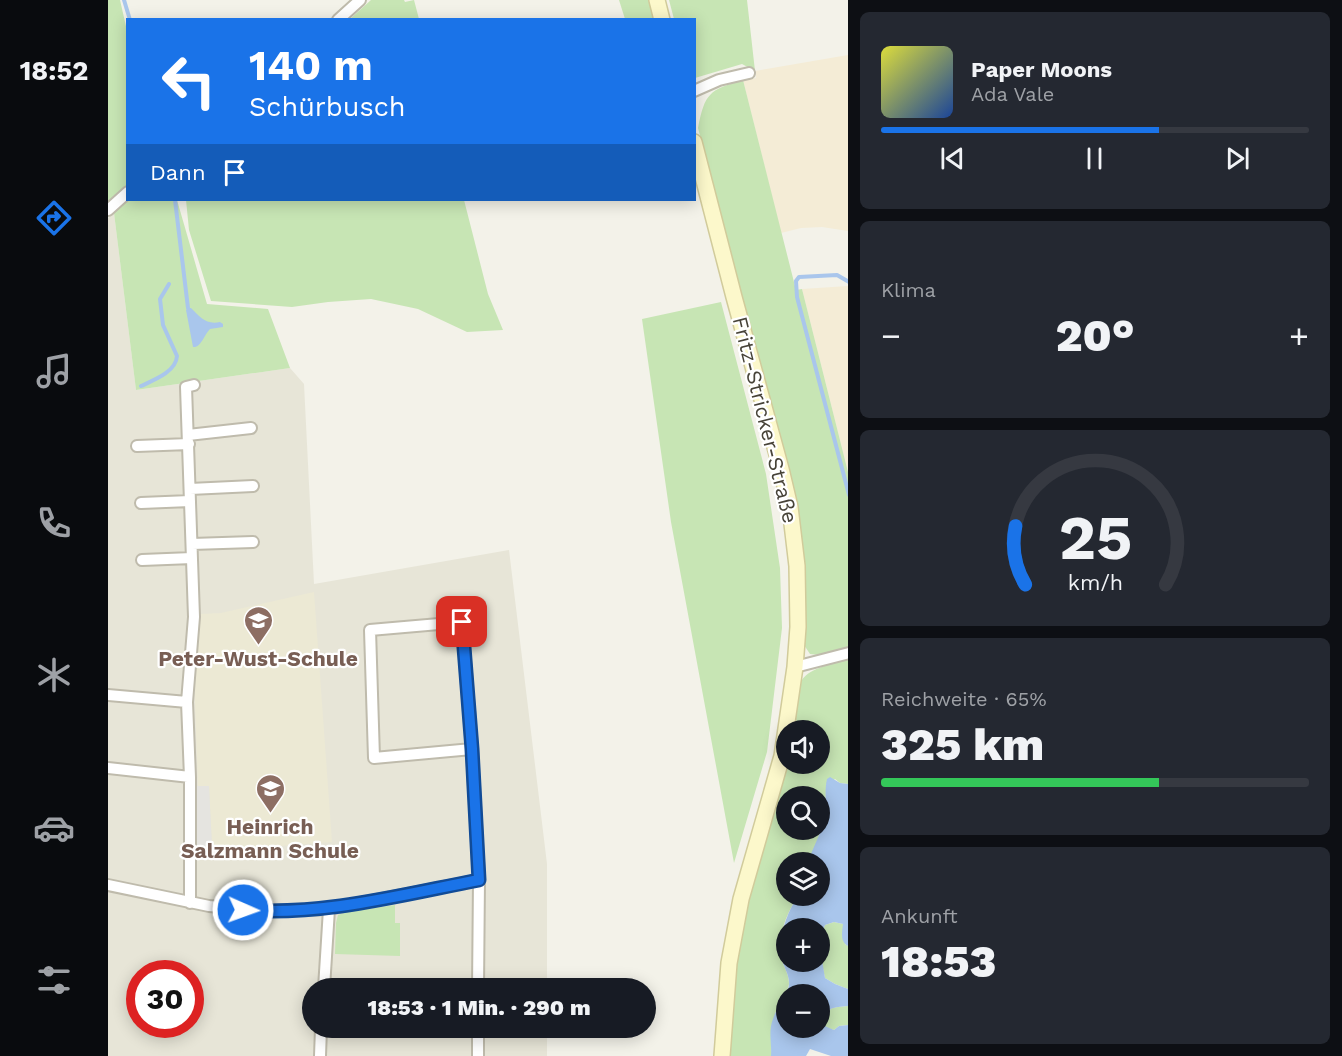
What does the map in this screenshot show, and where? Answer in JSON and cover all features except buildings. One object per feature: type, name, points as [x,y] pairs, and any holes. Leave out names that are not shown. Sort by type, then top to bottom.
[{"type":"main road","points":[[657,0],[662,18]]},
{"type":"main road","name":"Fritz-Stricker-Straße","points":[[696,150],[790,507],[797,566],[798,627],[795,667],[782,756],[741,899],[725,996],[722,1056]]},
{"type":"street","points":[[340,18],[360,0]]},
{"type":"street","points":[[696,91],[719,80],[749,73]]},
{"type":"street","points":[[108,210],[126,194]]},
{"type":"street","points":[[190,903],[190,777],[187,702],[194,617],[186,387],[194,385]]},
{"type":"street","points":[[137,446],[189,440],[251,428]]},
{"type":"street","points":[[190,489],[253,486]]},
{"type":"street","points":[[141,503],[190,501]]},
{"type":"street","points":[[192,544],[253,542]]},
{"type":"street","points":[[142,560],[192,558]]},
{"type":"street","points":[[472,749],[374,758],[370,630],[462,622],[472,749],[479,880],[478,978]]},
{"type":"street","points":[[795,667],[848,653]]},
{"type":"street","points":[[108,695],[187,702]]},
{"type":"street","points":[[108,768],[190,777]]},
{"type":"street","points":[[108,885],[190,903],[261,911],[329,909],[479,880]]},
{"type":"street","points":[[325,978],[329,909]]},
{"type":"street","points":[[320,1056],[321,1038]]},
{"type":"street","points":[[478,1038],[478,1056]]},
{"type":"shaded area","points":[[848,55],[848,231],[822,227],[801,228],[781,233],[743,80],[756,78],[755,71]]},
{"type":"shaded area","points":[[114,213],[136,390],[290,368],[304,384],[314,584],[509,550],[547,864],[547,978],[302,978],[302,1038],[547,1038],[547,1056],[108,1056],[108,218]]},
{"type":"shaded area","points":[[848,286],[848,472],[802,289]]},
{"type":"shaded area","points":[[314,592],[332,842],[200,852],[200,848],[212,847],[209,786],[198,786],[194,677],[200,614],[221,613]]},
{"type":"shaded area","points":[[194,786],[209,786],[212,847],[196,848]]},
{"type":"green space","points":[[108,0],[120,0],[126,26],[126,188],[108,205]]},
{"type":"green space","points":[[371,0],[404,0],[405,2],[414,0],[419,18],[351,18]]},
{"type":"green space","points":[[619,0],[652,0],[657,18],[625,18]]},
{"type":"green space","points":[[669,0],[747,0],[755,71],[742,64],[696,78],[696,18],[674,18]]},
{"type":"green space","points":[[743,80],[796,290],[802,289],[848,472],[848,647],[819,655],[810,654],[802,642],[795,505],[698,128],[703,107],[710,95],[716,90]]},
{"type":"green space","points":[[127,201],[177,201],[207,304],[268,309],[290,368],[136,390],[114,213]]},
{"type":"green space","points":[[186,201],[464,201],[488,294],[503,330],[467,332],[418,309],[371,299],[292,307],[211,301],[189,230]]},
{"type":"green space","points":[[721,302],[766,474],[780,568],[782,628],[767,752],[734,863],[671,522],[642,319]]},
{"type":"green space","points":[[848,659],[848,784],[840,783],[835,779],[826,786],[780,786],[783,774],[830,774],[830,720],[793,720],[798,688],[808,674]]},
{"type":"green space","points":[[776,799],[776,840],[818,840],[813,852],[776,852],[776,906],[793,906],[786,918],[776,918],[776,972],[787,972],[789,984],[776,984],[776,1012],[771,1037],[772,1054],[771,1056],[730,1056],[733,981],[755,872]]},
{"type":"green space","points":[[395,905],[395,923],[400,923],[400,956],[335,954],[338,915]]},
{"type":"green space","points":[[830,923],[843,924],[845,944],[848,946],[848,989],[825,978],[824,972],[830,972]]},
{"type":"green space","points":[[848,1006],[848,1025],[839,1026],[834,1030],[830,1029],[830,1010]]},
{"type":"water","points":[[188,308],[207,321],[220,322],[223,327],[210,329],[200,343],[193,347],[186,310]]},
{"type":"water","points":[[830,777],[840,783],[848,784],[848,946],[843,940],[843,924],[830,923],[830,918],[787,918],[792,906],[830,906],[830,852],[812,852],[817,840],[830,840],[830,786],[826,786],[827,779]]},
{"type":"water","points":[[786,972],[824,972],[825,978],[848,989],[848,1006],[830,1009],[830,984],[789,984]]},
{"type":"water","points":[[776,1013],[776,1038],[830,1038],[830,1028],[834,1030],[839,1026],[848,1025],[848,1056],[831,1056],[810,1049],[806,1056],[771,1056],[770,1033]]},
{"type":"waterway","points":[[124,0],[129,18]]},
{"type":"waterway","points":[[175,201],[188,308]]},
{"type":"waterway","points":[[848,281],[837,275],[799,277],[796,281],[797,297],[848,491]]},
{"type":"waterway","points":[[141,386],[164,375],[176,362],[177,356],[163,325],[160,299],[169,284]]},
{"type":"place","name":"Peter-Wust-Schule","points":[[258,646]]},
{"type":"place","name":"Heinrich Salzmann Schule","points":[[270,814]]},
{"type":"route","points":[[243,910],[329,909],[479,880],[462,622]]}]
